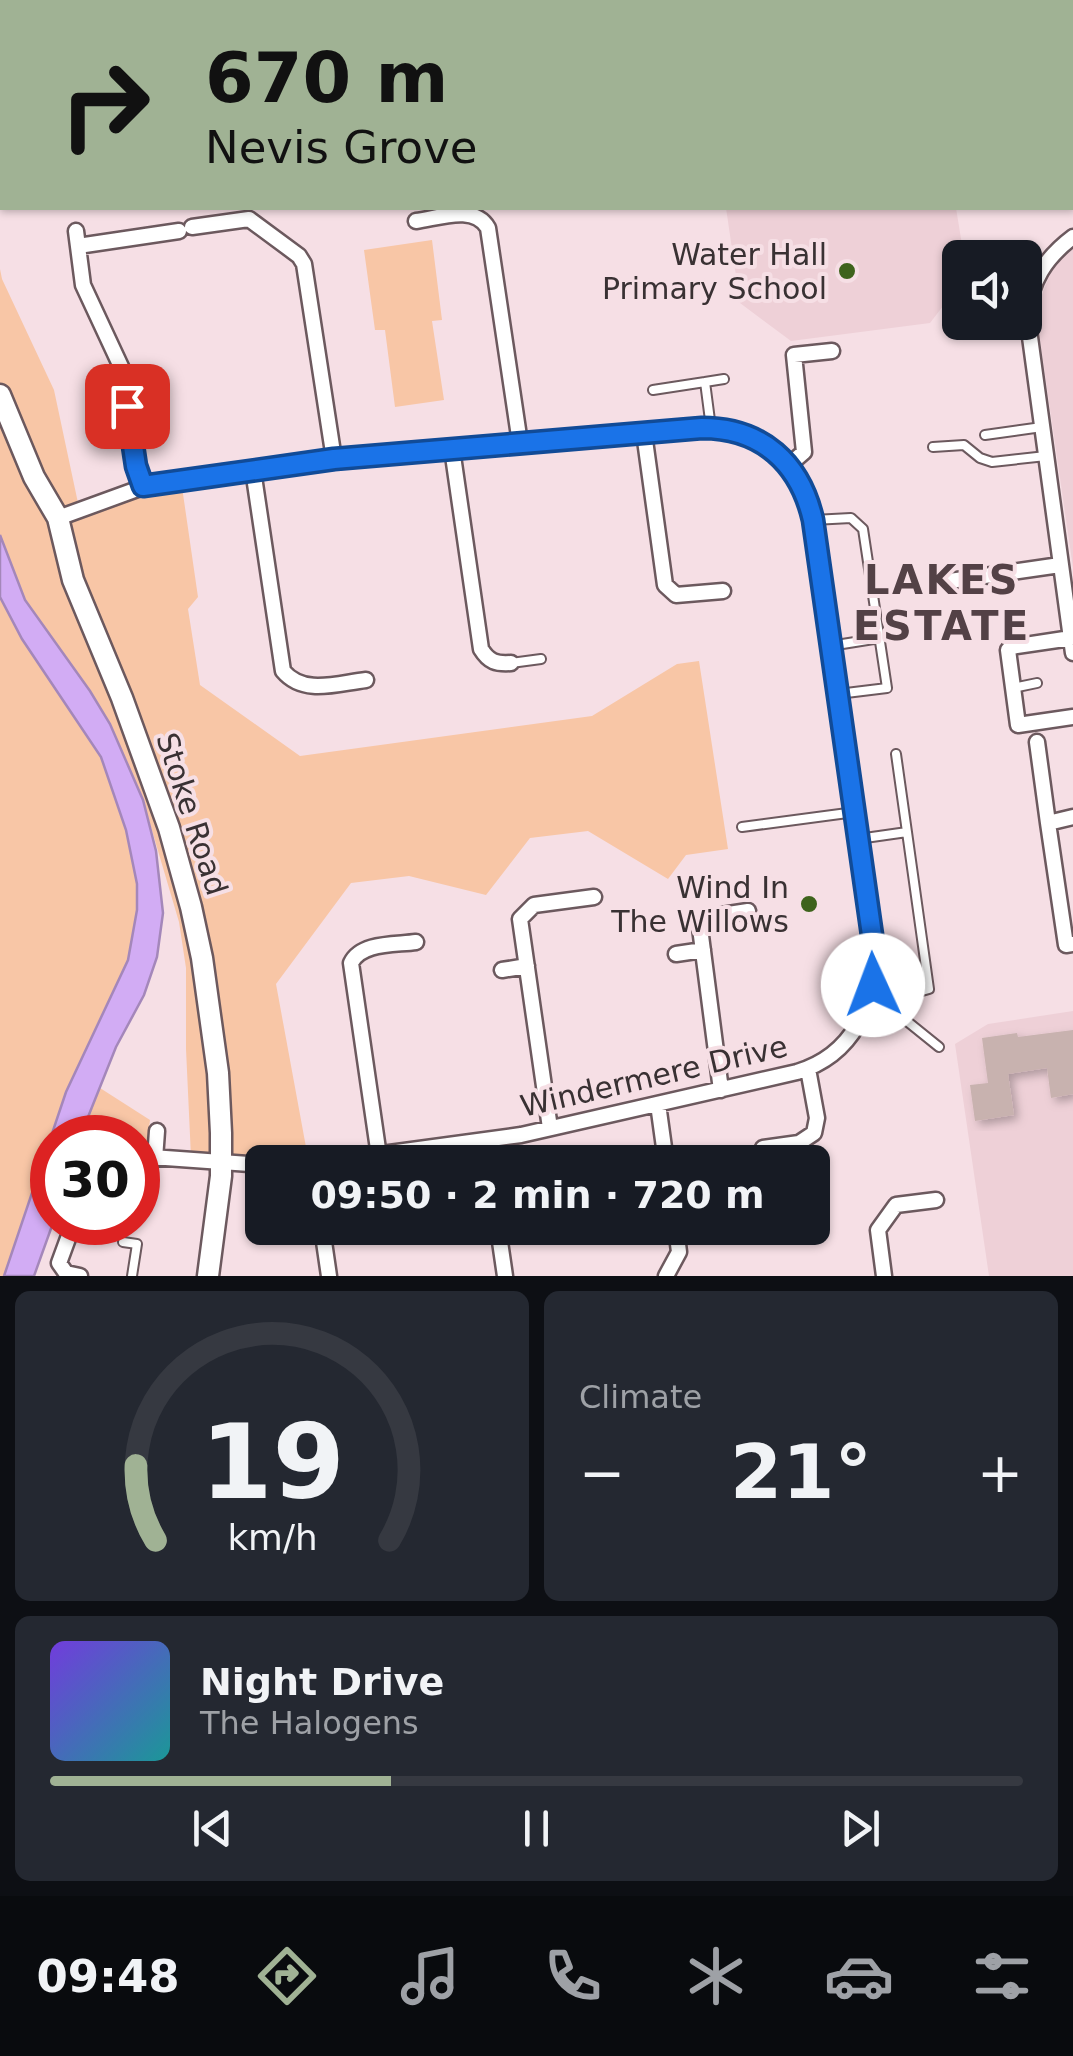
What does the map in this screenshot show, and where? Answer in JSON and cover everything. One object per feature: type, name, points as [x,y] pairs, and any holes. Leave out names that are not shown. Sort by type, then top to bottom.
[{"type":"street","points":[[416,221],[468,214],[482,218],[488,228],[520,443]]},
{"type":"street","points":[[143,486],[136,466],[121,367],[83,285],[77,238],[186,229],[249,219],[299,256],[304,264],[334,459]]},
{"type":"street","points":[[1042,270],[1073,238]]},
{"type":"street","points":[[1030,340],[1060,565],[1068,581],[1072,646],[1010,646],[1008,650],[1018,725],[1073,718]]},
{"type":"street","points":[[789,465],[804,452],[794,355],[832,351]]},
{"type":"street","name":"Stoke Road","points":[[0,396],[34,477],[58,518],[74,580],[169,828],[192,907],[218,1073],[221,1164],[208,1276]]},
{"type":"street","name":"Windermere Drive","points":[[58,518],[143,486],[253,470],[334,459],[712,428],[752,437],[789,465],[804,489],[813,520],[874,949],[872,992],[852,1035],[830,1056],[808,1069],[458,1145]]},
{"type":"street","points":[[644,433],[666,584],[676,595],[723,590]]},
{"type":"street","points":[[452,449],[481,649],[486,659],[497,664],[511,663]]},
{"type":"street","points":[[253,470],[283,671],[294,682],[311,687],[366,680]]},
{"type":"street","points":[[943,582],[1060,565]]},
{"type":"street","points":[[1038,742],[1069,944]]},
{"type":"street","points":[[1048,823],[1073,817]]},
{"type":"street","points":[[550,1128],[520,920],[534,905],[594,897]]},
{"type":"street","points":[[721,1090],[700,928],[709,917],[748,911]]},
{"type":"street","points":[[376,1145],[351,963],[354,955],[364,949],[416,942]]},
{"type":"street","points":[[676,954],[703,950]]},
{"type":"street","points":[[502,970],[527,966]]},
{"type":"street","points":[[785,1145],[799,1143],[814,1132],[817,1118],[808,1069]]},
{"type":"street","points":[[658,1104],[664,1145]]},
{"type":"street","points":[[487,1141],[488,1145]]},
{"type":"street","points":[[160,1158],[245,1165]]},
{"type":"street","points":[[884,1276],[878,1230],[896,1205],[936,1200]]},
{"type":"street","points":[[65,1245],[58,1263],[66,1273],[80,1276]]},
{"type":"street","points":[[324,1245],[329,1276]]},
{"type":"street","points":[[500,1245],[505,1276]]},
{"type":"street","points":[[666,1276],[678,1257],[677,1245]]},
{"type":"lane","points":[[653,390],[724,378]]},
{"type":"lane","points":[[705,382],[712,428]]},
{"type":"lane","points":[[985,435],[1042,426]]},
{"type":"lane","points":[[933,447],[964,445],[992,462],[1046,456]]},
{"type":"lane","points":[[813,520],[851,518],[862,527],[880,638],[887,688],[838,694]]},
{"type":"lane","points":[[830,646],[880,638]]},
{"type":"lane","points":[[511,663],[541,659]]},
{"type":"lane","points":[[1013,688],[1037,683]]},
{"type":"lane","points":[[872,992],[901,997],[929,989],[896,754]]},
{"type":"lane","points":[[742,827],[854,812]]},
{"type":"lane","points":[[858,839],[907,832]]},
{"type":"lane","points":[[872,992],[939,1047]]},
{"type":"lane","points":[[132,1276],[137,1245]]},
{"type":"shaded area","name":"Water Hall Primary School","points":[[726,210],[956,210],[961,240],[942,240],[942,307],[930,323],[791,341],[740,303]]},
{"type":"shaded area","points":[[432,240],[442,320],[432,321],[444,400],[395,407],[385,330],[375,330],[364,250]]},
{"type":"shaded area","points":[[1073,246],[1073,568],[1040,340],[1042,294],[1063,253]]},
{"type":"shaded area","points":[[0,269],[54,390],[81,517],[133,497],[182,487],[198,597],[188,609],[200,685],[300,756],[592,716],[677,664],[699,661],[728,849],[686,855],[668,879],[588,831],[530,838],[486,895],[409,876],[351,883],[276,984],[306,1145],[245,1145],[245,1157],[191,1157],[186,968],[179,922],[143,800],[110,724],[25,600],[0,535]]},
{"type":"shaded area","points":[[0,535],[25,600],[110,724],[143,800],[156,851],[163,913],[157,957],[144,995],[116,1047],[89,1115],[58,1115],[128,960],[137,910],[137,884],[126,830],[101,757],[22,639],[0,597]]},
{"type":"shaded area","points":[[0,597],[22,639],[101,757],[126,830],[137,884],[137,910],[128,960],[58,1115],[30,1115],[30,1197],[4,1276],[0,1276]]},
{"type":"shaded area","points":[[1073,1011],[1073,1276],[989,1276],[955,1044],[988,1024]]},
{"type":"shaded area","points":[[100,1088],[142,1115],[89,1115]]},
{"type":"shaded area","points":[[30,1199],[30,1245],[45,1245],[34,1276],[4,1276]]},
{"type":"building","points":[[1073,1030],[1073,1094],[1051,1098],[1047,1068],[1008,1074],[1014,1115],[975,1121],[970,1085],[988,1083],[982,1038]]},
{"type":"place","name":"Water Hall Primary School","points":[[847,271]]},
{"type":"place","name":"Wind In The Willows","points":[[809,904]]},
{"type":"district","name":"LAKES ESTATE","points":[[942,603]]},
{"type":"route","points":[[127,406],[143,486],[334,459],[702,428],[744,434],[770,448],[796,472],[813,520],[874,949],[873,985]]}]
